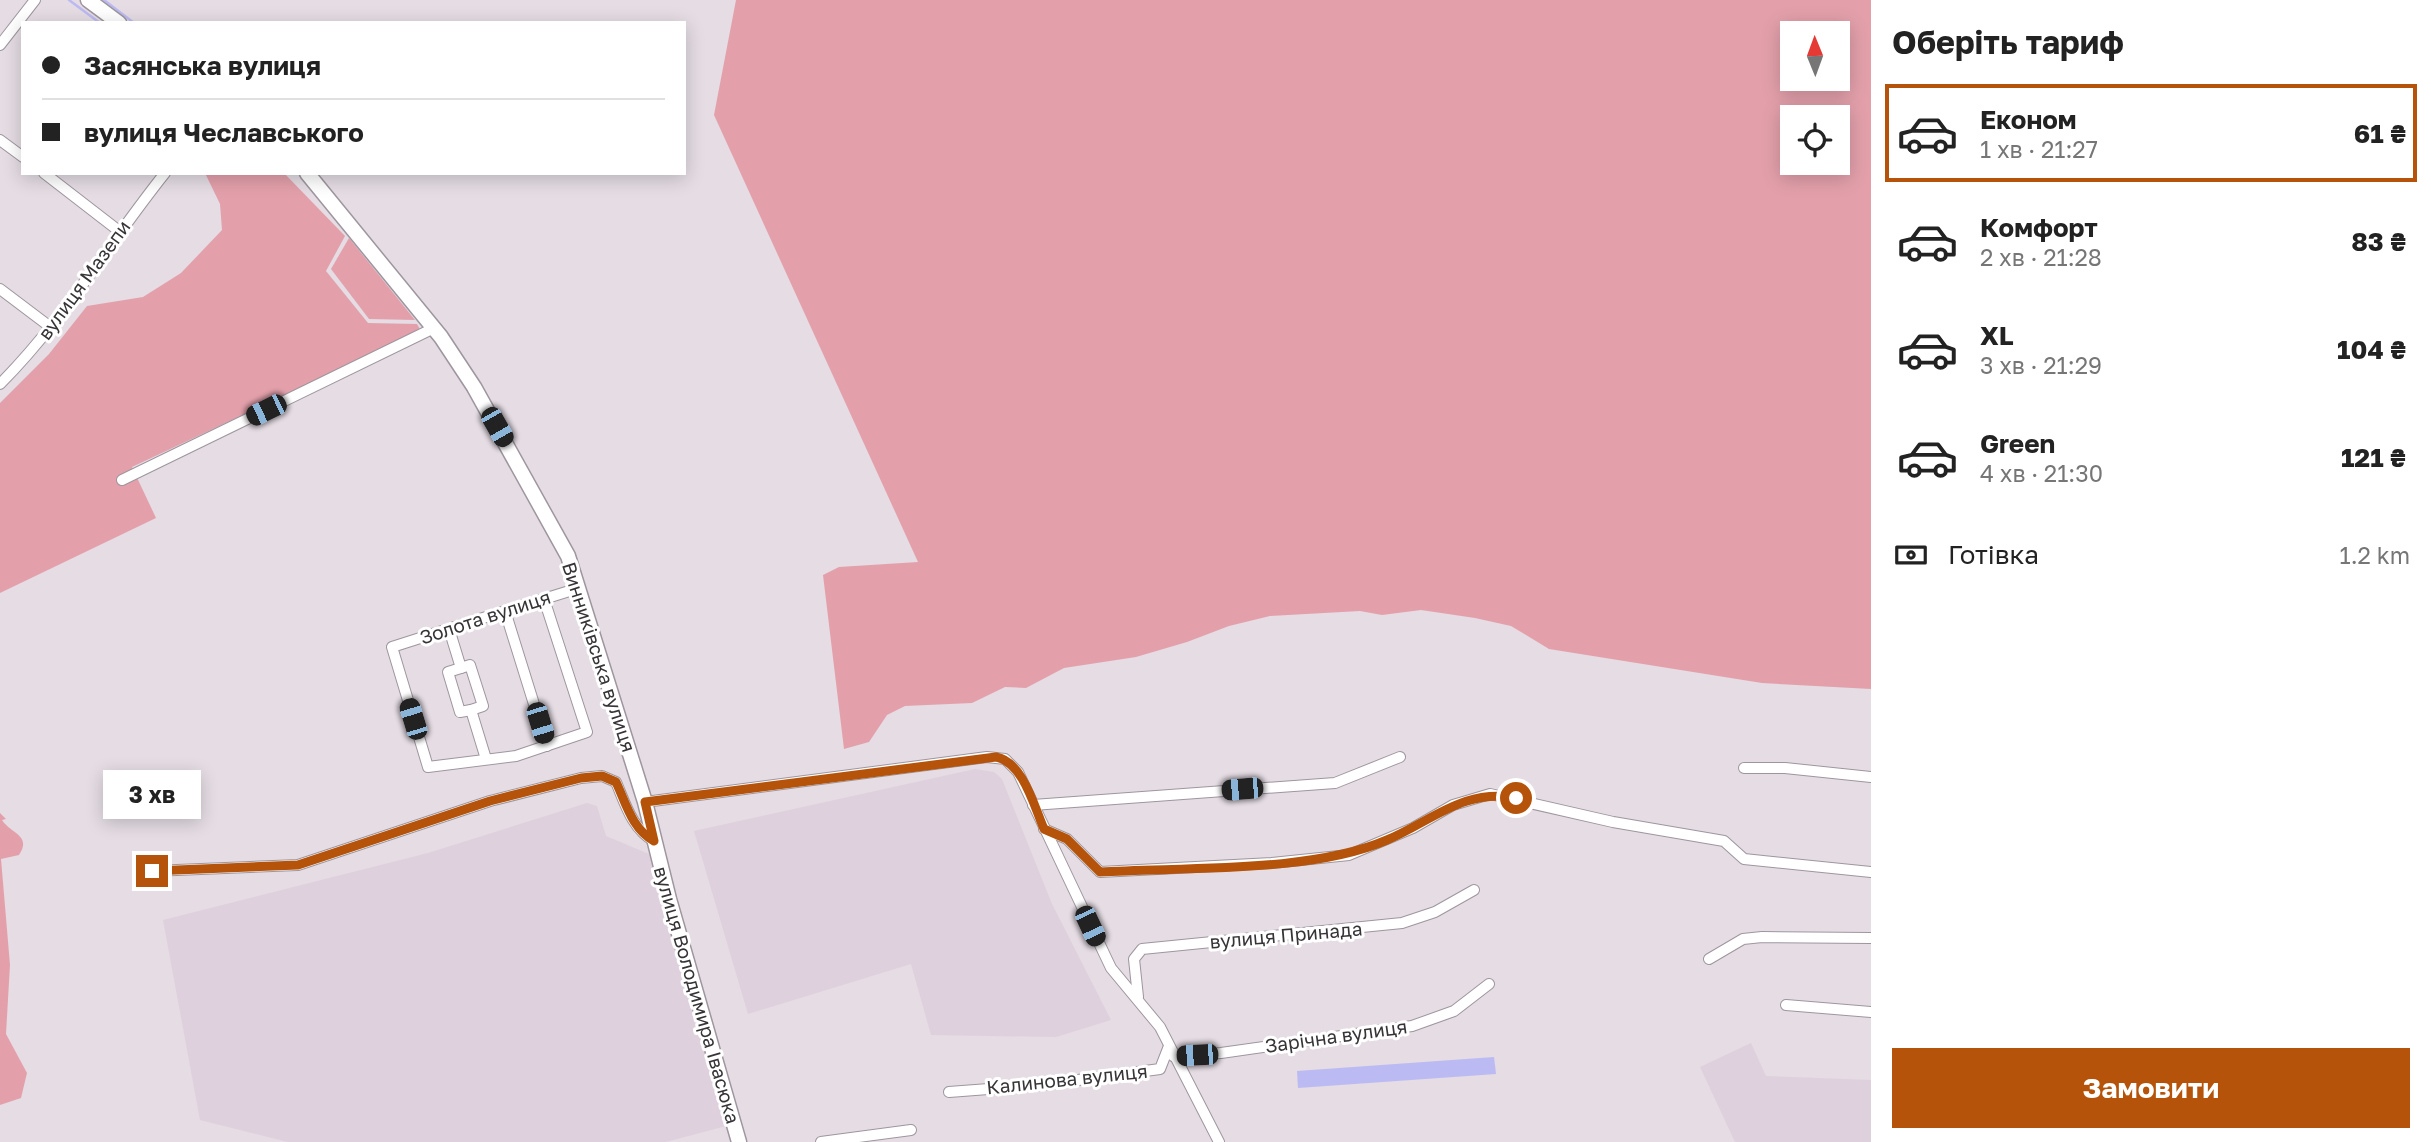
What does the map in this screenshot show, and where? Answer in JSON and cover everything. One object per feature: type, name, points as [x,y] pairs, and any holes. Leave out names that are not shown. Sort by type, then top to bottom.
[{"type":"main road","points":[[88,0],[115,21]]},
{"type":"main road","name":"Винниківська вулиця","points":[[309,175],[434,328],[474,387],[568,556],[645,802],[655,844]]},
{"type":"main road","name":"вулиця Володимира Івасюка","points":[[655,844],[739,1142]]},
{"type":"street","points":[[0,45],[35,0]]},
{"type":"street","points":[[0,140],[21,156]]},
{"type":"street","points":[[47,175],[119,230]]},
{"type":"street","name":"вулиця Мазепи","points":[[0,384],[42,340],[49,326],[119,230],[163,175]]},
{"type":"street","points":[[0,289],[49,326]]},
{"type":"street","points":[[122,480],[434,328]]},
{"type":"street","name":"Золота вулиця","points":[[486,759],[428,767],[391,647],[579,588]]},
{"type":"street","points":[[471,710],[486,759],[516,756],[587,732],[544,599]]},
{"type":"street","points":[[505,611],[547,746]]},
{"type":"street","points":[[449,629],[461,668]]},
{"type":"street","points":[[470,665],[483,706],[460,712],[448,672],[461,668],[470,665]]},
{"type":"street","points":[[645,802],[996,757],[1011,762],[1111,968],[1138,998],[1169,1045],[1219,1142]]},
{"type":"street","points":[[1033,805],[1335,783],[1400,757]]},
{"type":"street","points":[[1744,768],[1785,768],[1871,777]]},
{"type":"street","points":[[152,871],[298,865],[490,801],[581,778],[602,776],[616,782],[634,823],[643,835],[655,844]]},
{"type":"street","points":[[1044,829],[1067,839],[1100,872],[1272,863],[1349,855],[1413,828],[1452,805],[1490,794],[1613,822],[1724,841],[1744,859],[1871,872]]},
{"type":"street","name":"вулиця Принада","points":[[1138,998],[1134,959],[1142,949],[1402,923],[1435,912],[1474,890]]},
{"type":"street","points":[[1709,959],[1743,939],[1871,938]]},
{"type":"street","name":"Зарічна вулиця","points":[[1173,1056],[1221,1053],[1412,1026],[1454,1011],[1489,984]]},
{"type":"street","points":[[1786,1005],[1871,1012]]},
{"type":"street","name":"Калинова вулиця","points":[[949,1092],[1041,1085],[1160,1069],[1169,1045]]},
{"type":"street","points":[[821,1142],[911,1130]]},
{"type":"shaded area","points":[[736,0],[1871,0],[1871,689],[1762,683],[1549,649],[1511,626],[1421,610],[1382,615],[1360,611],[1270,616],[1229,626],[1136,657],[1064,668],[1026,688],[1005,687],[972,703],[905,706],[887,715],[869,742],[844,749],[823,575],[839,567],[918,562],[714,115]]},
{"type":"shaded area","points":[[206,175],[286,175],[345,236],[326,271],[368,323],[417,324],[421,331],[132,467],[156,518],[0,593],[0,403],[49,354],[87,306],[143,297],[181,273],[222,230],[220,204]]},
{"type":"shaded area","points":[[349,238],[415,320],[369,319],[331,269]]},
{"type":"shaded area","points":[[975,769],[994,772],[1002,779],[1052,904],[1111,1020],[1056,1037],[931,1035],[911,964],[748,1014],[694,831]]},
{"type":"shaded area","points":[[587,803],[597,806],[606,836],[649,854],[726,1126],[666,1142],[288,1142],[200,1120],[163,920],[428,853]]},
{"type":"shaded area","points":[[0,813],[6,819],[2,820],[19,835],[23,843],[19,855],[1,859],[10,965],[6,1034],[27,1073],[21,1098],[0,1105]]},
{"type":"shaded area","points":[[1751,1043],[1766,1076],[1871,1080],[1871,1142],[1735,1142],[1700,1067]]},
{"type":"water","points":[[1494,1057],[1496,1074],[1298,1088],[1297,1071]]},
{"type":"waterway","points":[[69,0],[97,21]]},
{"type":"waterway","points":[[104,0],[131,21]]},
{"type":"route","points":[[152,871],[298,865],[449,817],[490,801],[581,778],[602,776],[616,782],[634,823],[643,835],[654,841],[645,802],[996,757],[1011,762],[1018,772],[1044,829],[1067,839],[1100,872],[1272,863],[1349,855],[1413,828],[1452,805],[1490,794],[1516,798]]}]
